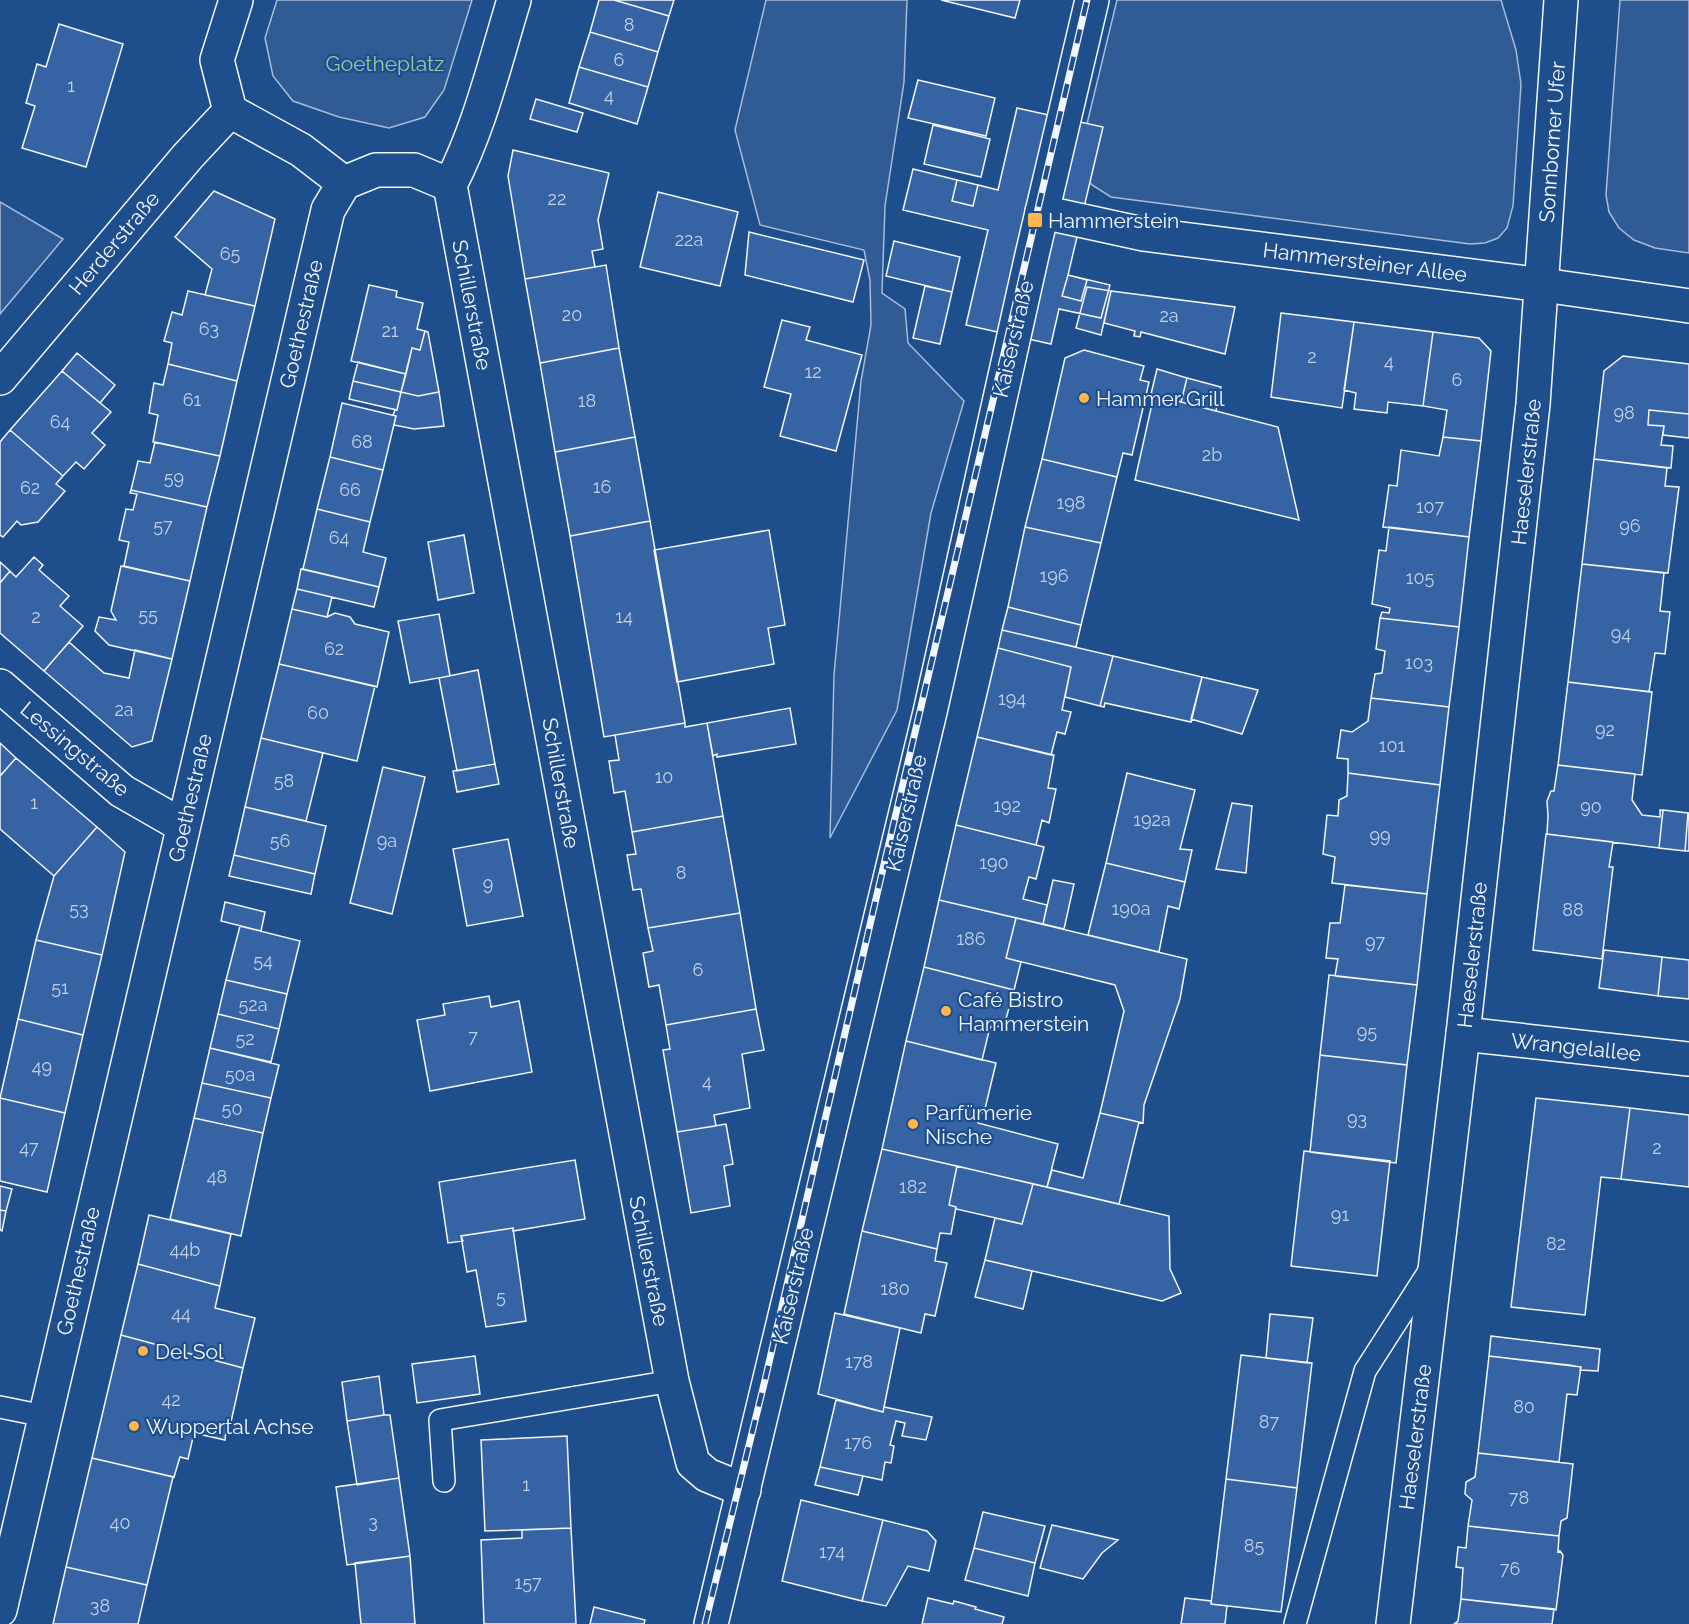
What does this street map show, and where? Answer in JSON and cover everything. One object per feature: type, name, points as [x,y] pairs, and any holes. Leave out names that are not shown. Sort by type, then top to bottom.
[{"type":"street","points":[[236,0],[217,60],[230,111],[301,150],[344,183],[376,170],[414,170],[450,185],[464,157],[478,119],[514,0]]},
{"type":"street","name":"Kaiserstraße","points":[[711,1624],[930,712],[1092,0]]},
{"type":"street","name":"Sonnborner Ufer","points":[[1543,285],[1556,5]]},
{"type":"street","name":"Herderstraße","points":[[0,378],[188,156],[230,111]]},
{"type":"street","name":"Goethestraße","points":[[0,1610],[328,210],[344,183]]},
{"type":"street","name":"Schillerstraße","points":[[450,185],[672,1381],[693,1463],[707,1475],[744,1490]]},
{"type":"street","name":"Hammersteiner Allee","points":[[1042,212],[1143,234],[1689,306]]},
{"type":"street","name":"Haeselerstraße","points":[[1393,1624],[1463,1034],[1533,404],[1543,285]]},
{"type":"street","name":"Lessingstraße","points":[[0,686],[122,792],[183,826]]},
{"type":"street","name":"Wrangelallee","points":[[1463,1034],[1689,1059]]},
{"type":"lane","points":[[1295,1624],[1365,1371],[1436,1260]]},
{"type":"lane","points":[[444,1481],[440,1420],[672,1381]]},
{"type":"lane","points":[[0,1407],[44,1416]]},
{"type":"shaded area","name":"Goetheplatz","points":[[277,0],[472,0],[444,90],[425,117],[389,128],[339,117],[293,101],[273,76],[265,38]]},
{"type":"shaded area","points":[[766,0],[907,0],[904,82],[885,206],[882,293],[905,309],[908,343],[964,401],[931,513],[897,710],[830,838],[834,675],[861,381],[871,325],[870,280],[864,250],[760,225],[735,130]]},
{"type":"shaded area","points":[[1117,0],[1501,0],[1516,50],[1521,84],[1513,206],[1507,228],[1498,238],[1485,243],[1470,244],[1111,197],[1092,185],[1083,175],[1078,161]]},
{"type":"shaded area","points":[[1620,0],[1689,0],[1689,253],[1655,248],[1634,240],[1619,228],[1609,212],[1606,195]]},
{"type":"shaded area","points":[[0,202],[63,239],[0,314]]},
{"type":"building","points":[[599,0],[614,0],[669,16],[658,52],[590,32]]},
{"type":"building","points":[[614,0],[674,0],[669,16]]},
{"type":"building","points":[[941,0],[1020,0],[1015,18]]},
{"type":"building","points":[[59,24],[123,44],[86,167],[22,148],[35,106],[26,103],[37,64],[46,67]]},
{"type":"building","points":[[590,32],[658,52],[648,87],[579,67]]},
{"type":"building","points":[[579,67],[648,87],[637,124],[569,103]]},
{"type":"building","points":[[918,80],[995,98],[986,136],[908,118]]},
{"type":"building","points":[[536,99],[583,113],[577,132],[530,119]]},
{"type":"building","name":"Hammerstein","points":[[1017,108],[1103,127],[1068,275],[1110,285],[1101,318],[1059,309],[1051,344],[966,325],[988,230],[903,210],[913,169],[957,180],[952,201],[973,206],[978,185],[998,190]]},
{"type":"building","points":[[933,125],[990,139],[981,177],[924,164]]},
{"type":"building","points":[[513,150],[609,173],[598,220],[603,249],[592,251],[595,267],[525,279],[508,176]]},
{"type":"building","points":[[957,180],[978,185],[973,206],[952,201]]},
{"type":"building","points":[[214,191],[275,219],[255,306],[205,295],[212,269],[175,237]]},
{"type":"building","points":[[658,192],[738,212],[720,286],[640,267]]},
{"type":"building","points":[[749,232],[864,260],[853,302],[745,275]]},
{"type":"building","points":[[894,241],[960,257],[952,292],[886,276]]},
{"type":"building","points":[[606,265],[619,348],[540,363],[525,279]]},
{"type":"building","points":[[1068,275],[1087,280],[1081,301],[1062,296]]},
{"type":"building","points":[[369,285],[397,291],[396,297],[423,303],[417,329],[425,331],[420,350],[412,348],[406,374],[351,361]]},
{"type":"building","points":[[925,286],[952,292],[940,344],[913,338]]},
{"type":"building","points":[[1087,287],[1111,291],[1101,335],[1076,328]]},
{"type":"building","points":[[188,291],[255,306],[237,381],[168,364],[172,343],[164,341],[172,312],[182,315]]},
{"type":"building","points":[[1111,291],[1235,307],[1225,354],[1141,332],[1140,337],[1134,336],[1135,331],[1104,323]]},
{"type":"building","points":[[1281,313],[1354,322],[1342,408],[1271,397]]},
{"type":"building","points":[[782,320],[810,327],[806,340],[862,355],[836,451],[780,436],[791,394],[764,387]]},
{"type":"building","points":[[1354,322],[1433,332],[1423,406],[1388,402],[1387,413],[1354,409],[1356,393],[1344,390]]},
{"type":"building","points":[[425,331],[428,332],[439,392],[418,396],[401,392],[412,348],[420,350]]},
{"type":"building","points":[[1433,332],[1479,338],[1491,351],[1481,441],[1443,437],[1447,410],[1423,406]]},
{"type":"building","points":[[619,348],[635,437],[555,452],[540,363]]},
{"type":"building","points":[[1084,350],[1144,366],[1140,380],[1149,382],[1132,455],[1123,453],[1117,477],[1042,459],[1065,358]]},
{"type":"building","points":[[77,353],[115,385],[100,403],[62,371]]},
{"type":"building","points":[[1623,356],[1689,364],[1689,414],[1649,410],[1648,425],[1664,426],[1661,445],[1673,446],[1671,468],[1594,459],[1604,371]]},
{"type":"building","points":[[358,362],[406,374],[401,392],[353,381]]},
{"type":"building","points":[[168,364],[237,381],[220,456],[153,442],[158,415],[149,413],[154,383],[163,385]]},
{"type":"building","points":[[1157,369],[1187,378],[1181,402],[1151,394]]},
{"type":"building","points":[[62,371],[111,412],[92,433],[105,445],[84,469],[76,462],[63,476],[10,430]]},
{"type":"building","points":[[1187,378],[1221,387],[1216,411],[1181,402]]},
{"type":"building","points":[[353,381],[401,392],[397,410],[349,399]]},
{"type":"building","points":[[401,392],[418,396],[439,392],[444,426],[414,429],[394,425],[396,416],[393,415],[397,410]]},
{"type":"building","points":[[1154,395],[1278,427],[1299,520],[1135,480]]},
{"type":"building","points":[[342,403],[396,416],[383,470],[330,457]]},
{"type":"building","points":[[1649,410],[1689,414],[1689,438],[1663,435],[1664,426],[1648,425]]},
{"type":"building","points":[[10,430],[63,476],[56,484],[65,491],[38,522],[21,525],[17,521],[3,537],[0,535],[0,442]]},
{"type":"building","points":[[635,437],[650,521],[570,536],[555,452]]},
{"type":"building","points":[[1443,437],[1481,441],[1469,537],[1383,527],[1389,485],[1397,486],[1401,450],[1439,456]]},
{"type":"building","points":[[155,442],[220,456],[207,507],[131,490],[138,461],[150,463]]},
{"type":"building","points":[[330,457],[383,470],[370,522],[317,509]]},
{"type":"building","points":[[1042,459],[1117,477],[1101,543],[1025,527]]},
{"type":"building","points":[[1594,459],[1667,468],[1665,486],[1679,487],[1668,573],[1582,564]]},
{"type":"building","points":[[131,490],[207,507],[190,581],[124,566],[129,542],[119,540],[126,509],[133,510],[137,494],[130,493]]},
{"type":"building","points":[[317,509],[370,522],[363,552],[386,558],[379,587],[303,569]]},
{"type":"building","points":[[650,521],[685,723],[604,737],[570,536]]},
{"type":"building","points":[[1025,527],[1101,543],[1081,625],[1008,607]]},
{"type":"building","points":[[1389,527],[1469,537],[1459,627],[1380,618],[1382,612],[1389,613],[1390,608],[1372,604],[1379,550],[1386,551]]},
{"type":"building","points":[[769,530],[785,625],[768,628],[774,664],[677,682],[654,550]]},
{"type":"building","points":[[464,535],[474,593],[438,600],[428,542]]},
{"type":"building","points":[[34,557],[43,565],[39,570],[69,596],[60,606],[83,626],[44,671],[0,633],[0,583],[10,571],[16,577]]},
{"type":"building","points":[[0,562],[10,571],[0,583]]},
{"type":"building","points":[[1582,564],[1664,573],[1660,611],[1670,612],[1665,654],[1655,653],[1649,692],[1568,682]]},
{"type":"building","points":[[121,566],[190,581],[172,659],[109,645],[95,631],[99,617],[116,620],[111,611]]},
{"type":"building","points":[[301,569],[379,587],[374,607],[297,589]]},
{"type":"building","points":[[297,589],[332,597],[327,617],[292,609]]},
{"type":"building","points":[[1008,607],[1081,625],[1076,647],[1002,630]]},
{"type":"building","points":[[292,609],[327,617],[335,613],[350,617],[355,624],[389,632],[377,687],[279,664]]},
{"type":"building","points":[[439,614],[450,676],[410,683],[398,621]]},
{"type":"building","points":[[1380,618],[1459,627],[1449,707],[1371,698],[1375,674],[1382,673],[1385,651],[1376,649]]},
{"type":"building","points":[[1002,630],[1113,656],[1100,706],[1065,697],[1071,667],[998,648]]},
{"type":"building","points":[[69,642],[104,673],[129,678],[135,650],[172,659],[152,741],[132,747],[44,671]]},
{"type":"building","points":[[998,648],[1071,667],[1062,710],[1071,712],[1065,734],[1057,732],[1051,755],[977,737]]},
{"type":"building","points":[[1113,656],[1202,677],[1191,722],[1105,703],[1104,707],[1100,706]]},
{"type":"building","points":[[279,664],[375,686],[357,761],[261,738]]},
{"type":"building","points":[[478,670],[495,764],[457,771],[439,678]]},
{"type":"building","points":[[1202,677],[1258,690],[1242,734],[1191,719]]},
{"type":"building","points":[[1568,682],[1652,692],[1642,775],[1558,765]]},
{"type":"building","points":[[1371,698],[1449,707],[1440,785],[1348,773],[1348,759],[1337,758],[1341,730],[1352,732],[1368,721]]},
{"type":"building","points":[[790,708],[796,744],[713,756],[707,723]]},
{"type":"building","points":[[685,723],[685,727],[707,723],[723,816],[632,832],[625,791],[614,793],[609,761],[619,760],[615,735]]},
{"type":"building","points":[[977,737],[1054,755],[1048,788],[1056,789],[1049,823],[1042,820],[1036,845],[956,825]]},
{"type":"building","points":[[261,738],[323,753],[306,821],[245,807]]},
{"type":"building","points":[[0,743],[16,758],[0,776]]},
{"type":"building","points":[[16,758],[97,827],[54,876],[0,829],[0,776]]},
{"type":"building","points":[[495,764],[499,784],[457,792],[453,771]]},
{"type":"building","points":[[1558,765],[1635,774],[1632,800],[1642,815],[1660,817],[1660,810],[1663,810],[1659,848],[1547,834],[1547,801],[1551,791],[1554,791]]},
{"type":"building","points":[[383,767],[425,777],[392,914],[350,903]]},
{"type":"building","points":[[1127,773],[1195,790],[1180,849],[1192,850],[1185,882],[1106,863]]},
{"type":"building","points":[[1348,773],[1440,785],[1427,894],[1332,883],[1335,857],[1323,854],[1327,815],[1338,816],[1339,800],[1347,796]]},
{"type":"building","points":[[1232,803],[1252,806],[1246,873],[1216,869]]},
{"type":"building","points":[[245,807],[326,826],[315,874],[234,855]]},
{"type":"building","points":[[1663,810],[1688,813],[1685,851],[1659,848]]},
{"type":"building","points":[[1688,813],[1689,851],[1685,851]]},
{"type":"building","points":[[723,816],[740,913],[648,928],[641,889],[633,890],[627,855],[636,854],[632,832]]},
{"type":"building","points":[[956,825],[1044,847],[1036,879],[1029,877],[1023,899],[1047,905],[1043,924],[939,900]]},
{"type":"building","points":[[97,827],[125,852],[102,955],[36,940],[54,876]]},
{"type":"building","points":[[1546,834],[1613,842],[1609,867],[1613,867],[1602,959],[1533,950]]},
{"type":"building","points":[[508,839],[523,916],[467,926],[453,849]]},
{"type":"building","points":[[234,855],[315,874],[311,894],[229,876]]},
{"type":"building","points":[[1106,863],[1185,882],[1179,909],[1168,906],[1159,952],[1088,935]]},
{"type":"building","points":[[1053,880],[1074,884],[1064,929],[1043,924]]},
{"type":"building","points":[[1345,885],[1427,894],[1417,985],[1335,976],[1338,959],[1326,958],[1330,923],[1340,923]]},
{"type":"building","points":[[939,900],[1016,918],[1006,958],[1021,962],[1014,990],[924,967]]},
{"type":"building","points":[[225,902],[265,912],[261,931],[221,921]]},
{"type":"building","points":[[740,913],[756,1009],[666,1025],[659,985],[649,987],[643,953],[653,951],[648,928]]},
{"type":"building","points":[[1016,918],[1187,959],[1180,999],[1144,1105],[1143,1123],[1100,1113],[1124,1011],[1115,985],[1006,958]]},
{"type":"building","points":[[240,926],[300,941],[287,994],[226,980]]},
{"type":"building","points":[[36,940],[102,955],[83,1035],[18,1019]]},
{"type":"building","points":[[1604,950],[1662,957],[1658,996],[1599,988]]},
{"type":"building","points":[[1662,957],[1689,960],[1689,999],[1658,996]]},
{"type":"building","points":[[924,967],[1014,990],[1004,1026],[990,1027],[982,1060],[906,1041]]},
{"type":"building","points":[[1329,975],[1417,985],[1407,1065],[1320,1055]]},
{"type":"building","points":[[226,980],[287,994],[279,1029],[218,1014]]},
{"type":"building","points":[[489,996],[491,1007],[519,1001],[532,1072],[430,1091],[417,1020],[445,1015],[443,1004]]},
{"type":"building","points":[[756,1009],[764,1050],[742,1054],[750,1108],[714,1115],[716,1126],[677,1132],[663,1050],[670,1049],[666,1025]]},
{"type":"building","points":[[218,1014],[279,1029],[271,1062],[210,1048]]},
{"type":"building","points":[[18,1019],[83,1035],[65,1113],[0,1098]]},
{"type":"building","points":[[906,1041],[996,1063],[984,1113],[980,1112],[978,1123],[1058,1144],[1047,1187],[882,1149]]},
{"type":"building","points":[[210,1048],[279,1065],[271,1098],[202,1083]]},
{"type":"building","points":[[1320,1055],[1407,1065],[1396,1163],[1310,1152]]},
{"type":"building","points":[[202,1083],[271,1098],[263,1133],[194,1118]]},
{"type":"building","points":[[0,1098],[65,1113],[47,1192],[0,1181]]},
{"type":"building","points":[[1536,1098],[1630,1108],[1621,1179],[1601,1177],[1585,1315],[1511,1307]]},
{"type":"building","points":[[1630,1108],[1689,1115],[1689,1187],[1621,1179]]},
{"type":"building","points":[[1100,1113],[1139,1122],[1119,1204],[1047,1187],[1052,1170],[1083,1178]]},
{"type":"building","points":[[194,1118],[263,1133],[241,1236],[170,1219]]},
{"type":"building","points":[[726,1124],[733,1164],[724,1166],[730,1206],[691,1213],[677,1132]]},
{"type":"building","points":[[882,1149],[957,1166],[949,1205],[956,1207],[951,1234],[940,1233],[937,1249],[862,1231]]},
{"type":"building","points":[[1304,1151],[1390,1161],[1377,1276],[1291,1266]]},
{"type":"building","points":[[575,1160],[585,1219],[513,1231],[513,1228],[461,1236],[463,1241],[448,1243],[439,1182]]},
{"type":"building","points":[[957,1166],[1033,1184],[1022,1224],[956,1209],[949,1205]]},
{"type":"building","points":[[1033,1184],[1169,1216],[1170,1269],[1181,1293],[1162,1301],[985,1260],[995,1218],[1022,1224]]},
{"type":"building","points":[[0,1186],[12,1189],[6,1211],[0,1210]]},
{"type":"building","points":[[0,1210],[6,1211],[2,1231],[0,1230]]},
{"type":"building","points":[[149,1215],[231,1234],[220,1286],[138,1264]]},
{"type":"building","points":[[513,1228],[526,1321],[486,1327],[476,1270],[467,1272],[461,1236]]},
{"type":"building","points":[[862,1231],[937,1249],[935,1261],[947,1263],[935,1316],[925,1314],[921,1333],[844,1314]]},
{"type":"building","points":[[985,1260],[1032,1271],[1023,1309],[975,1297]]},
{"type":"building","points":[[138,1264],[220,1286],[215,1308],[255,1318],[243,1368],[121,1335]]},
{"type":"building","points":[[835,1313],[900,1328],[883,1412],[818,1394]]},
{"type":"building","points":[[1270,1314],[1313,1318],[1307,1363],[1266,1358]]},
{"type":"building","points":[[121,1335],[243,1368],[225,1440],[194,1433],[188,1459],[180,1457],[174,1477],[92,1458]]},
{"type":"building","points":[[1491,1336],[1600,1349],[1598,1371],[1580,1370],[1581,1367],[1569,1365],[1489,1356]]},
{"type":"building","points":[[1241,1355],[1312,1363],[1297,1488],[1226,1479]]},
{"type":"building","points":[[475,1356],[480,1394],[417,1403],[412,1364]]},
{"type":"building","points":[[1489,1356],[1581,1367],[1577,1395],[1567,1394],[1559,1462],[1478,1453]]},
{"type":"building","points":[[379,1376],[384,1415],[347,1421],[342,1382]]},
{"type":"building","points":[[836,1400],[883,1412],[884,1407],[932,1417],[926,1440],[902,1436],[905,1423],[896,1421],[890,1445],[894,1446],[891,1463],[885,1462],[882,1480],[820,1467]]},
{"type":"building","points":[[390,1415],[399,1478],[357,1485],[347,1421]]},
{"type":"building","points":[[567,1436],[571,1528],[485,1531],[481,1440]]},
{"type":"building","points":[[1478,1453],[1573,1464],[1567,1518],[1561,1521],[1559,1536],[1468,1526],[1472,1500],[1465,1494],[1466,1482],[1475,1477]]},
{"type":"building","points":[[92,1458],[173,1477],[147,1585],[66,1567]]},
{"type":"building","points":[[820,1467],[863,1476],[858,1495],[815,1485]]},
{"type":"building","points":[[399,1478],[410,1556],[347,1565],[336,1487]]},
{"type":"building","points":[[1226,1479],[1297,1488],[1281,1612],[1211,1604]]},
{"type":"building","points":[[801,1500],[883,1520],[862,1601],[782,1581]]},
{"type":"building","points":[[983,1512],[1045,1526],[1035,1563],[974,1548]]},
{"type":"building","points":[[883,1520],[927,1531],[936,1541],[929,1571],[908,1566],[886,1606],[862,1601]]},
{"type":"building","points":[[1052,1525],[1118,1540],[1102,1553],[1083,1579],[1040,1568]]},
{"type":"building","points":[[1468,1526],[1559,1536],[1558,1552],[1560,1551],[1563,1555],[1556,1610],[1461,1599],[1463,1568],[1456,1567],[1458,1547],[1466,1548]]},
{"type":"building","points":[[571,1528],[576,1624],[484,1624],[481,1540],[522,1538],[522,1530]]},
{"type":"building","points":[[974,1548],[1035,1563],[1028,1596],[965,1580]]},
{"type":"building","points":[[410,1556],[415,1624],[361,1624],[355,1563]]},
{"type":"building","points":[[66,1567],[147,1585],[138,1624],[53,1624]]},
{"type":"building","points":[[928,1598],[953,1604],[954,1601],[976,1607],[975,1609],[1004,1617],[1002,1624],[922,1624]]},
{"type":"building","points":[[1185,1598],[1211,1601],[1211,1604],[1227,1606],[1225,1624],[1181,1624]]},
{"type":"building","points":[[1461,1599],[1554,1609],[1552,1624],[1454,1624],[1458,1621]]},
{"type":"building","points":[[594,1607],[645,1620],[644,1624],[590,1624]]},
{"type":"railway","points":[[705,1624],[765,1380],[1087,0]]},
{"type":"place","name":"Hammerstein","points":[[1035,220]]},
{"type":"place","name":"Hammer Grill","points":[[1084,398]]},
{"type":"place","name":"Café Bistro Hammerstein","points":[[946,1011]]},
{"type":"place","name":"Parfümerie Nische","points":[[913,1124]]},
{"type":"place","name":"Del Sol","points":[[143,1351]]},
{"type":"place","name":"Wuppertal Achse","points":[[134,1426]]}]
